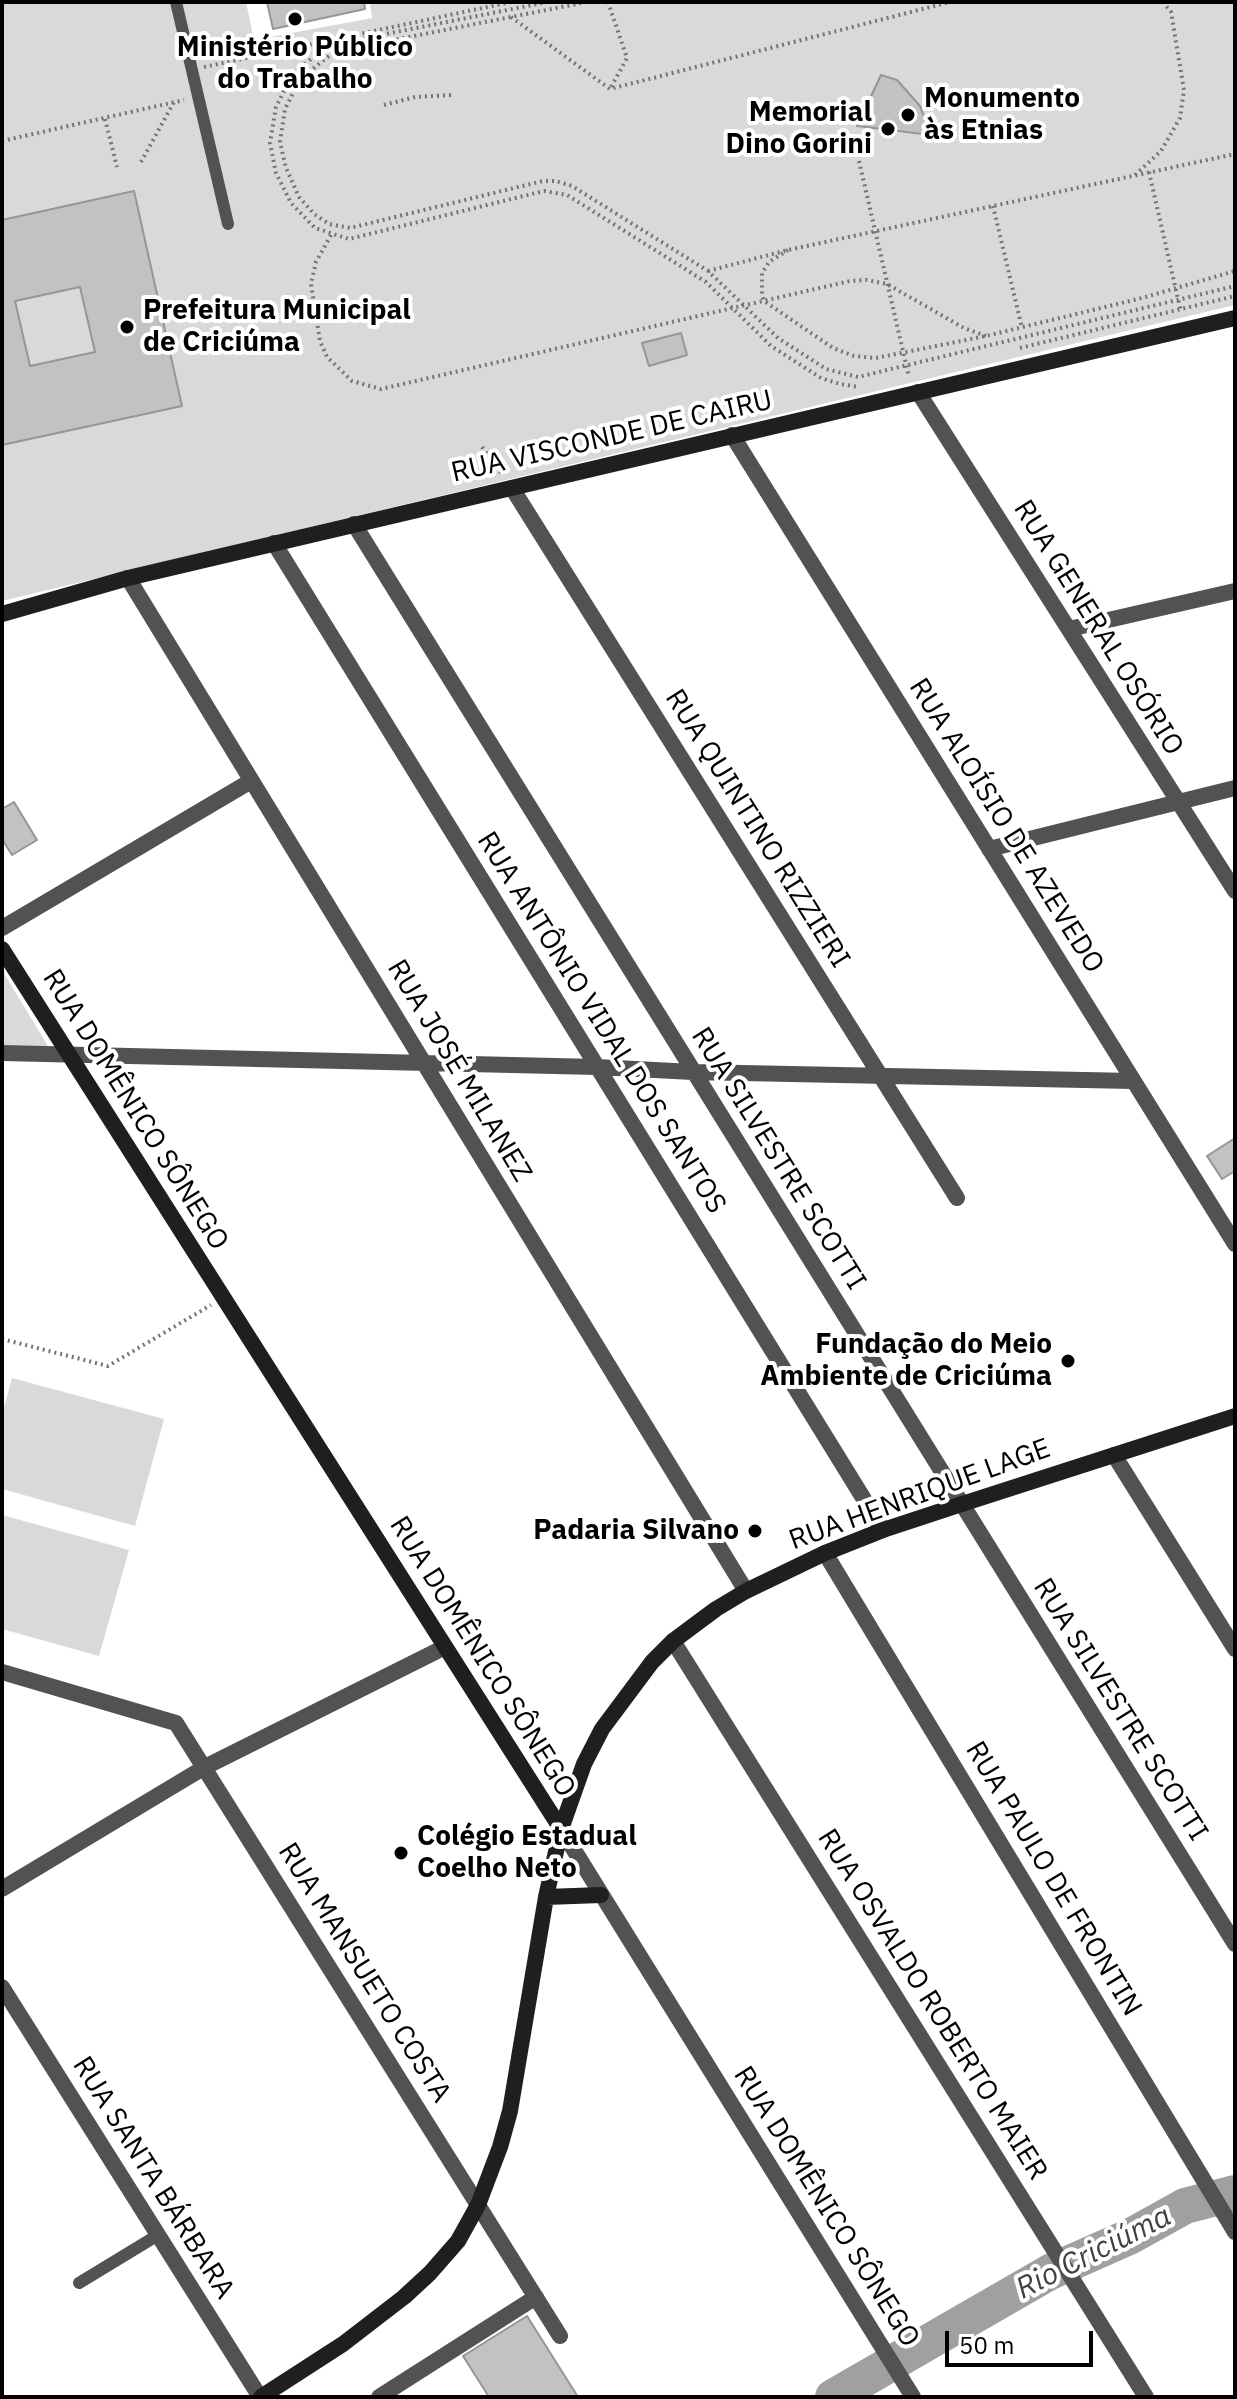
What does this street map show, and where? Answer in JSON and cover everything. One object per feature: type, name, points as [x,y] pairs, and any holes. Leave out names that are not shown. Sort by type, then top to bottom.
[{"type":"street","name":"RUA VISCONDE DE CAIRU","points":[[2,614],[128,578],[274,543],[1185,329],[1233,321]]},
{"type":"street","name":"RUA GENERAL OSÓRIO","points":[[918,392],[1235,891]]},
{"type":"street","name":"RUA ALOÍSIO DE AZEVEDO","points":[[732,435],[1235,1244]]},
{"type":"street","name":"RUA QUINTINO RIZZIERI","points":[[512,488],[957,1198]]},
{"type":"street","name":"RUA SILVESTRE SCOTTI","points":[[354,524],[1235,1944]]},
{"type":"street","name":"RUA ANTÔNIO VIDAL DOS SANTOS","points":[[274,543],[883,1530]]},
{"type":"street","name":"RUA JOSÉ MILANEZ","points":[[128,578],[746,1591]]},
{"type":"street","points":[[1069,629],[1235,591]]},
{"type":"street","points":[[2,928],[251,781]]},
{"type":"street","points":[[989,849],[1235,788]]},
{"type":"street","name":"RUA DOMÊNICO SÔNEGO","points":[[2,949],[561,1829],[913,2397]]},
{"type":"street","points":[[2,1053],[1133,1081]]},
{"type":"street","name":"RUA HENRIQUE LAGE","points":[[261,2397],[343,2344],[404,2297],[458,2241],[478,2205],[510,2111],[546,1897],[561,1829],[584,1764],[602,1729],[637,1680],[673,1641],[746,1591],[825,1553],[883,1530],[1235,1416]]},
{"type":"street","points":[[1114,1455],[1235,1649]]},
{"type":"street","name":"RUA PAULO DE FRONTIN","points":[[825,1553],[1231,2226]]},
{"type":"street","name":"RUA OSVALDO ROBERTO MAIER","points":[[673,1641],[1146,2397]]},
{"type":"street","points":[[2,1889],[205,1767],[445,1647]]},
{"type":"street","name":"RUA MANSUETO COSTA","points":[[2,1672],[176,1723],[560,2336]]},
{"type":"street","points":[[546,1897],[601,1895]]},
{"type":"street","name":"RUA SANTA BÁRBARA","points":[[2,1987],[261,2397]]},
{"type":"street","points":[[379,2397],[536,2297]]},
{"type":"lane","points":[[176,2],[228,224]]},
{"type":"lane","points":[[79,2283],[158,2235]]},
{"type":"path","points":[[192,69],[511,2]]},
{"type":"path","points":[[548,2],[323,49],[292,75],[276,107],[270,143],[276,173],[291,203],[315,228],[349,239],[544,191],[555,191],[567,195],[684,266],[706,282],[771,346],[821,378],[858,387],[871,384]]},
{"type":"path","points":[[587,2],[343,50],[329,56],[300,79],[285,109],[280,142],[286,168],[299,197],[314,214],[329,224],[350,228],[543,181],[572,186],[708,271],[778,338],[826,369],[858,377],[1235,286]]},
{"type":"path","points":[[608,2],[627,58],[610,89]]},
{"type":"path","points":[[610,89],[950,2]]},
{"type":"path","points":[[1135,175],[1161,151],[1180,118],[1184,90],[1171,12],[1163,2]]},
{"type":"path","points":[[511,17],[610,89]]},
{"type":"path","points":[[384,105],[415,97],[453,95]]},
{"type":"path","points":[[2,141],[198,97]]},
{"type":"path","points":[[141,162],[174,102]]},
{"type":"path","points":[[105,118],[117,167]]},
{"type":"path","points":[[708,271],[788,250],[1234,153]]},
{"type":"path","points":[[859,161],[908,375],[918,392]]},
{"type":"path","points":[[1149,172],[1185,329]]},
{"type":"path","points":[[993,206],[1022,328]]},
{"type":"path","points":[[331,235],[316,262],[311,284],[320,341],[327,357],[352,381],[381,389],[850,281],[887,284],[964,328],[986,336]]},
{"type":"path","points":[[788,250],[769,262],[762,273],[764,301],[833,348],[854,356],[876,358],[1022,328],[1235,271]]},
{"type":"path","points":[[1014,349],[1235,296]]},
{"type":"path","points":[[896,378],[908,375]]},
{"type":"path","points":[[482,447],[512,488]]},
{"type":"path","points":[[2,1339],[108,1366],[224,1298]]},
{"type":"shaded area","points":[[2,2],[246,2],[254,40],[372,18],[370,2],[1235,2],[1235,305],[2,601]]},
{"type":"shaded area","points":[[2,970],[49,1048],[2,1047]]},
{"type":"shaded area","points":[[12,1378],[164,1419],[135,1526],[2,1489],[2,1415]]},
{"type":"shaded area","points":[[2,1515],[129,1550],[99,1656],[2,1629]]},
{"type":"building","name":"Ministério Público do Trabalho","points":[[267,2],[364,2],[365,9],[273,29]]},
{"type":"building","name":"Monumento às Etnias","points":[[881,75],[897,80],[920,106],[931,135],[857,126]]},
{"type":"building","name":"Prefeitura Municipal de Criciúma","points":[[134,191],[182,406],[2,445],[2,220]],"holes":[[[80,287],[95,352],[30,366],[15,301]]]},
{"type":"building","points":[[681,333],[687,355],[649,366],[642,343]]},
{"type":"building","points":[[14,802],[37,840],[12,855],[2,839],[2,809]]},
{"type":"building","points":[[1235,1138],[1235,1171],[1222,1179],[1207,1156]]},
{"type":"building","points":[[527,2316],[578,2397],[489,2397],[463,2356]]},
{"type":"waterway","name":"Rio Criciúma","points":[[833,2397],[1050,2272],[1131,2236],[1185,2206],[1235,2193]]},
{"type":"place","name":"Ministério Público do Trabalho","points":[[295,19]]},
{"type":"place","name":"Monumento às Etnias","points":[[908,115]]},
{"type":"place","name":"Memorial Dino Gorini","points":[[888,129]]},
{"type":"place","name":"Prefeitura Municipal de Criciúma","points":[[127,327]]},
{"type":"place","name":"Fundação do Meio Ambiente de Criciúma","points":[[1068,1361]]},
{"type":"place","name":"Padaria Silvano","points":[[755,1531]]},
{"type":"place","name":"Colégio Estadual Coelho Neto","points":[[401,1853]]}]
